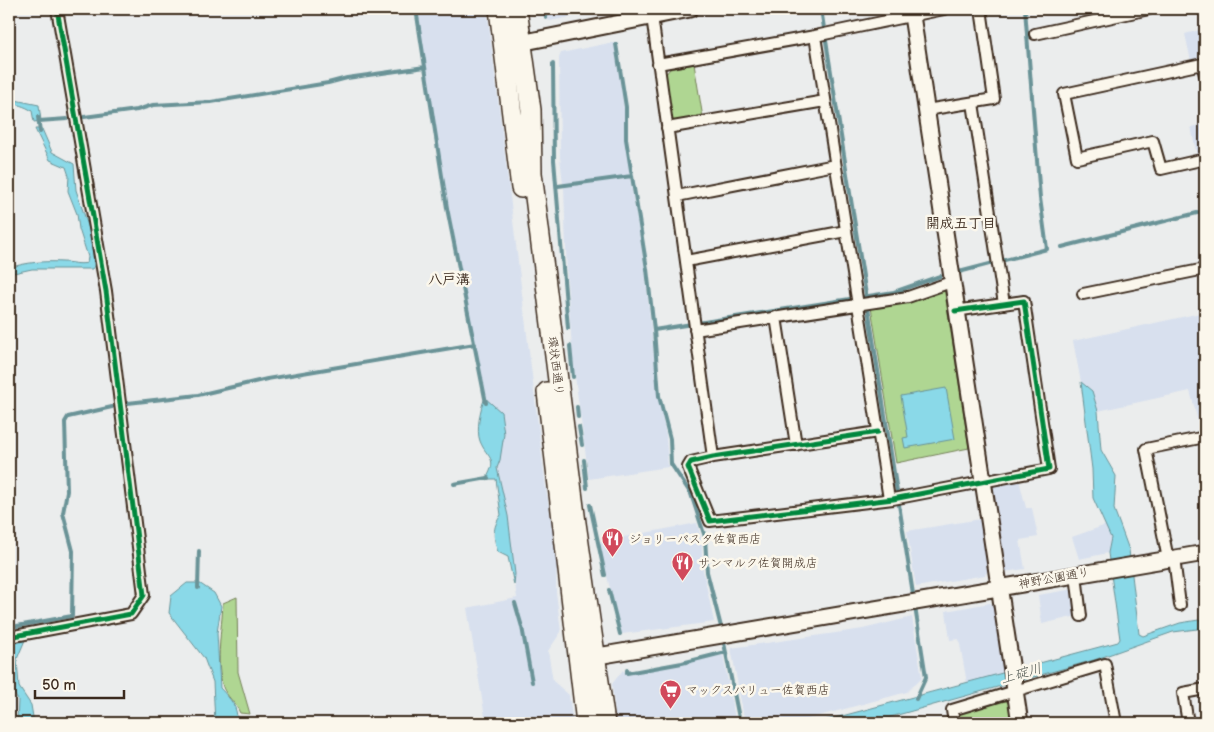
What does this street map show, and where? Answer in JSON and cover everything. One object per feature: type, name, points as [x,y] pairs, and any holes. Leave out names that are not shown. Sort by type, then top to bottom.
[{"type":"highway","name":"環状西通り","points":[[499,9],[513,45],[531,110],[532,173],[587,658],[586,723]]},
{"type":"highway","name":"環状西通り","points":[[513,45],[517,9]]},
{"type":"highway","name":"環状西通り","points":[[587,658],[605,723]]},
{"type":"street","points":[[9,637],[131,614],[144,595],[106,291],[57,9]]},
{"type":"street","points":[[513,45],[652,12],[690,9]]},
{"type":"street","points":[[658,64],[821,34],[911,12],[944,9]]},
{"type":"street","points":[[926,110],[994,99],[981,9]]},
{"type":"street","points":[[1035,34],[1149,9]]},
{"type":"street","points":[[652,12],[713,458]]},
{"type":"street","points":[[911,12],[955,311],[1020,723]]},
{"type":"street","points":[[821,34],[825,101],[846,232],[861,301],[878,432],[891,499]]},
{"type":"street","points":[[1205,75],[1202,64],[1064,94],[1077,158],[1153,142],[1161,169],[1205,159]]},
{"type":"street","points":[[667,128],[825,101]]},
{"type":"street","points":[[973,103],[1004,304]]},
{"type":"street","points":[[677,196],[835,165]]},
{"type":"street","points":[[686,261],[846,232]]},
{"type":"street","points":[[1083,294],[1205,269]]},
{"type":"street","points":[[694,325],[776,317],[861,301],[908,297],[951,282]]},
{"type":"street","points":[[878,432],[691,462],[688,467],[710,521],[891,499],[1049,469],[1024,301],[955,311]]},
{"type":"street","points":[[776,317],[796,445]]},
{"type":"street","points":[[1180,605],[1146,449],[1205,437]]},
{"type":"street","points":[[1171,558],[1205,553]]},
{"type":"street","name":"神野公園通り","points":[[587,658],[1171,558]]},
{"type":"street","points":[[1076,575],[1081,616]]},
{"type":"street","points":[[954,723],[952,710],[1014,688],[1105,664],[1116,723]]},
{"type":"street","points":[[1188,723],[1183,693],[1205,689]]},
{"type":"shaded area","points":[[417,9],[487,9],[546,489],[557,552],[556,592],[561,632],[548,651],[553,681],[569,695],[573,723],[486,723],[467,608],[517,598],[500,481],[440,160]]},
{"type":"shaded area","points":[[531,9],[611,9],[550,21]]},
{"type":"shaded area","points":[[1198,9],[1205,9],[1205,89],[1198,60],[1191,61],[1185,34],[1203,29]]},
{"type":"shaded area","points":[[614,42],[624,108],[625,139],[630,175],[563,184],[560,157],[559,58],[561,53]]},
{"type":"shaded area","points":[[1205,124],[1205,154],[1197,156],[1191,127]]},
{"type":"shaded area","points":[[630,178],[645,269],[658,395],[666,435],[668,467],[589,479],[573,362],[567,280],[564,187]]},
{"type":"shaded area","points":[[1205,312],[1205,431],[1201,432],[1190,391],[1098,411],[1092,391],[1081,382],[1073,341]]},
{"type":"shaded area","points":[[1019,480],[1026,508],[1032,508],[1038,537],[1020,540],[1025,569],[1004,572],[991,485]]},
{"type":"shaded area","points":[[981,519],[988,570],[985,575],[916,587],[907,531]]},
{"type":"shaded area","points":[[697,523],[702,542],[702,565],[714,622],[622,634],[598,542]]},
{"type":"shaded area","points":[[1106,525],[1111,538],[1108,553],[1079,559],[1072,537]]},
{"type":"shaded area","points":[[1074,589],[1077,616],[1042,624],[1038,595]]},
{"type":"shaded area","points":[[990,603],[994,605],[1004,673],[967,683],[959,639],[950,640],[946,611]]},
{"type":"shaded area","points":[[912,617],[922,677],[907,692],[793,723],[745,723],[731,648],[863,629]]},
{"type":"shaded area","points":[[723,655],[736,723],[616,723],[612,684],[623,670],[627,675]]},
{"type":"green space","points":[[694,64],[703,118],[677,122],[671,119],[665,75],[670,69]]},
{"type":"green space","points":[[944,287],[969,448],[896,463],[871,307]]},
{"type":"green space","points":[[237,597],[238,672],[250,714],[240,713],[226,693],[219,667],[223,603]]},
{"type":"green space","points":[[1006,701],[1009,704],[1012,723],[960,723],[959,716],[965,710]]},
{"type":"water","points":[[9,88],[15,100],[39,105],[41,121],[34,122],[32,111],[9,100]]},
{"type":"water","points":[[35,129],[42,129],[52,152],[74,164],[76,190],[91,235],[94,266],[92,269],[32,269],[9,274],[9,268],[29,263],[87,263],[88,257],[79,229],[77,214],[68,191],[69,176],[66,167],[50,160]]},
{"type":"water","name":"上碇川","points":[[1081,382],[1092,391],[1098,411],[1101,450],[1116,476],[1114,509],[1129,550],[1139,634],[1143,636],[1180,623],[1205,619],[1205,628],[1173,632],[1094,660],[869,723],[816,723],[1118,642],[1120,639],[1108,553],[1111,538],[1093,498],[1092,469]]},
{"type":"water","points":[[946,388],[955,439],[905,448],[903,438],[908,437],[901,396]]},
{"type":"water","points":[[485,398],[501,412],[504,434],[497,468],[508,516],[515,574],[514,585],[508,557],[498,552],[494,537],[496,524],[501,515],[496,479],[486,479],[492,462],[480,441],[478,431],[480,413]]},
{"type":"water","points":[[187,583],[199,583],[214,593],[221,606],[217,633],[220,688],[235,708],[237,723],[215,723],[213,682],[204,658],[169,613],[171,596]]},
{"type":"water","points":[[25,640],[17,659],[19,687],[31,705],[34,723],[17,723],[18,700],[14,694],[9,644]]},
{"type":"waterway","points":[[416,9],[447,208],[486,403]]},
{"type":"waterway","points":[[821,9],[914,600]]},
{"type":"waterway","points":[[959,272],[1047,249],[1040,198],[1025,9]]},
{"type":"waterway","points":[[616,44],[626,107],[626,139],[647,269],[654,330]]},
{"type":"waterway","points":[[553,64],[554,160],[568,328]]},
{"type":"waterway","points":[[84,117],[137,110],[153,105],[211,102],[328,83],[347,78],[425,67]]},
{"type":"waterway","points":[[38,117],[40,132]]},
{"type":"waterway","points":[[39,121],[67,119]]},
{"type":"waterway","points":[[558,186],[632,176]]},
{"type":"waterway","points":[[1062,247],[1205,211]]},
{"type":"waterway","points":[[722,631],[707,572],[705,537],[691,494],[671,464],[670,439],[659,396],[654,330],[894,292],[940,276]]},
{"type":"waterway","points":[[128,403],[198,395],[267,379],[475,344]]},
{"type":"waterway","points":[[570,346],[573,377]]},
{"type":"waterway","points":[[17,626],[72,616],[73,551],[63,513],[67,491],[65,422],[68,417],[112,407]]},
{"type":"waterway","points":[[577,407],[578,417]]},
{"type":"waterway","points":[[579,427],[582,445]]},
{"type":"waterway","points":[[584,460],[587,488]]},
{"type":"waterway","points":[[454,484],[488,478]]},
{"type":"waterway","points":[[590,505],[605,575]]},
{"type":"waterway","points":[[198,588],[199,551]]},
{"type":"waterway","points":[[609,590],[620,634]]},
{"type":"waterway","points":[[515,603],[522,627],[532,682]]},
{"type":"waterway","points":[[915,607],[926,677],[916,699]]},
{"type":"waterway","points":[[723,638],[740,723]]},
{"type":"waterway","points":[[627,670],[627,673],[682,663],[726,652]]},
{"type":"cycle path","points":[[9,637],[131,614],[144,595],[106,291],[57,9]]},
{"type":"cycle path","points":[[878,432],[713,457],[691,462],[688,467],[710,521],[893,499],[1049,469],[1024,301],[955,311]]},
{"type":"place","name":"ジョリーパスタ佐賀西店","points":[[613,558]]},
{"type":"place","name":"サンマルク佐賀開成店","points":[[682,582]]},
{"type":"place","name":"マックスバリュー佐賀西店","points":[[670,709]]},
{"type":"district","name":"開成五丁目","points":[[961,223]]},
{"type":"district","name":"八戸溝","points":[[449,279]]}]
